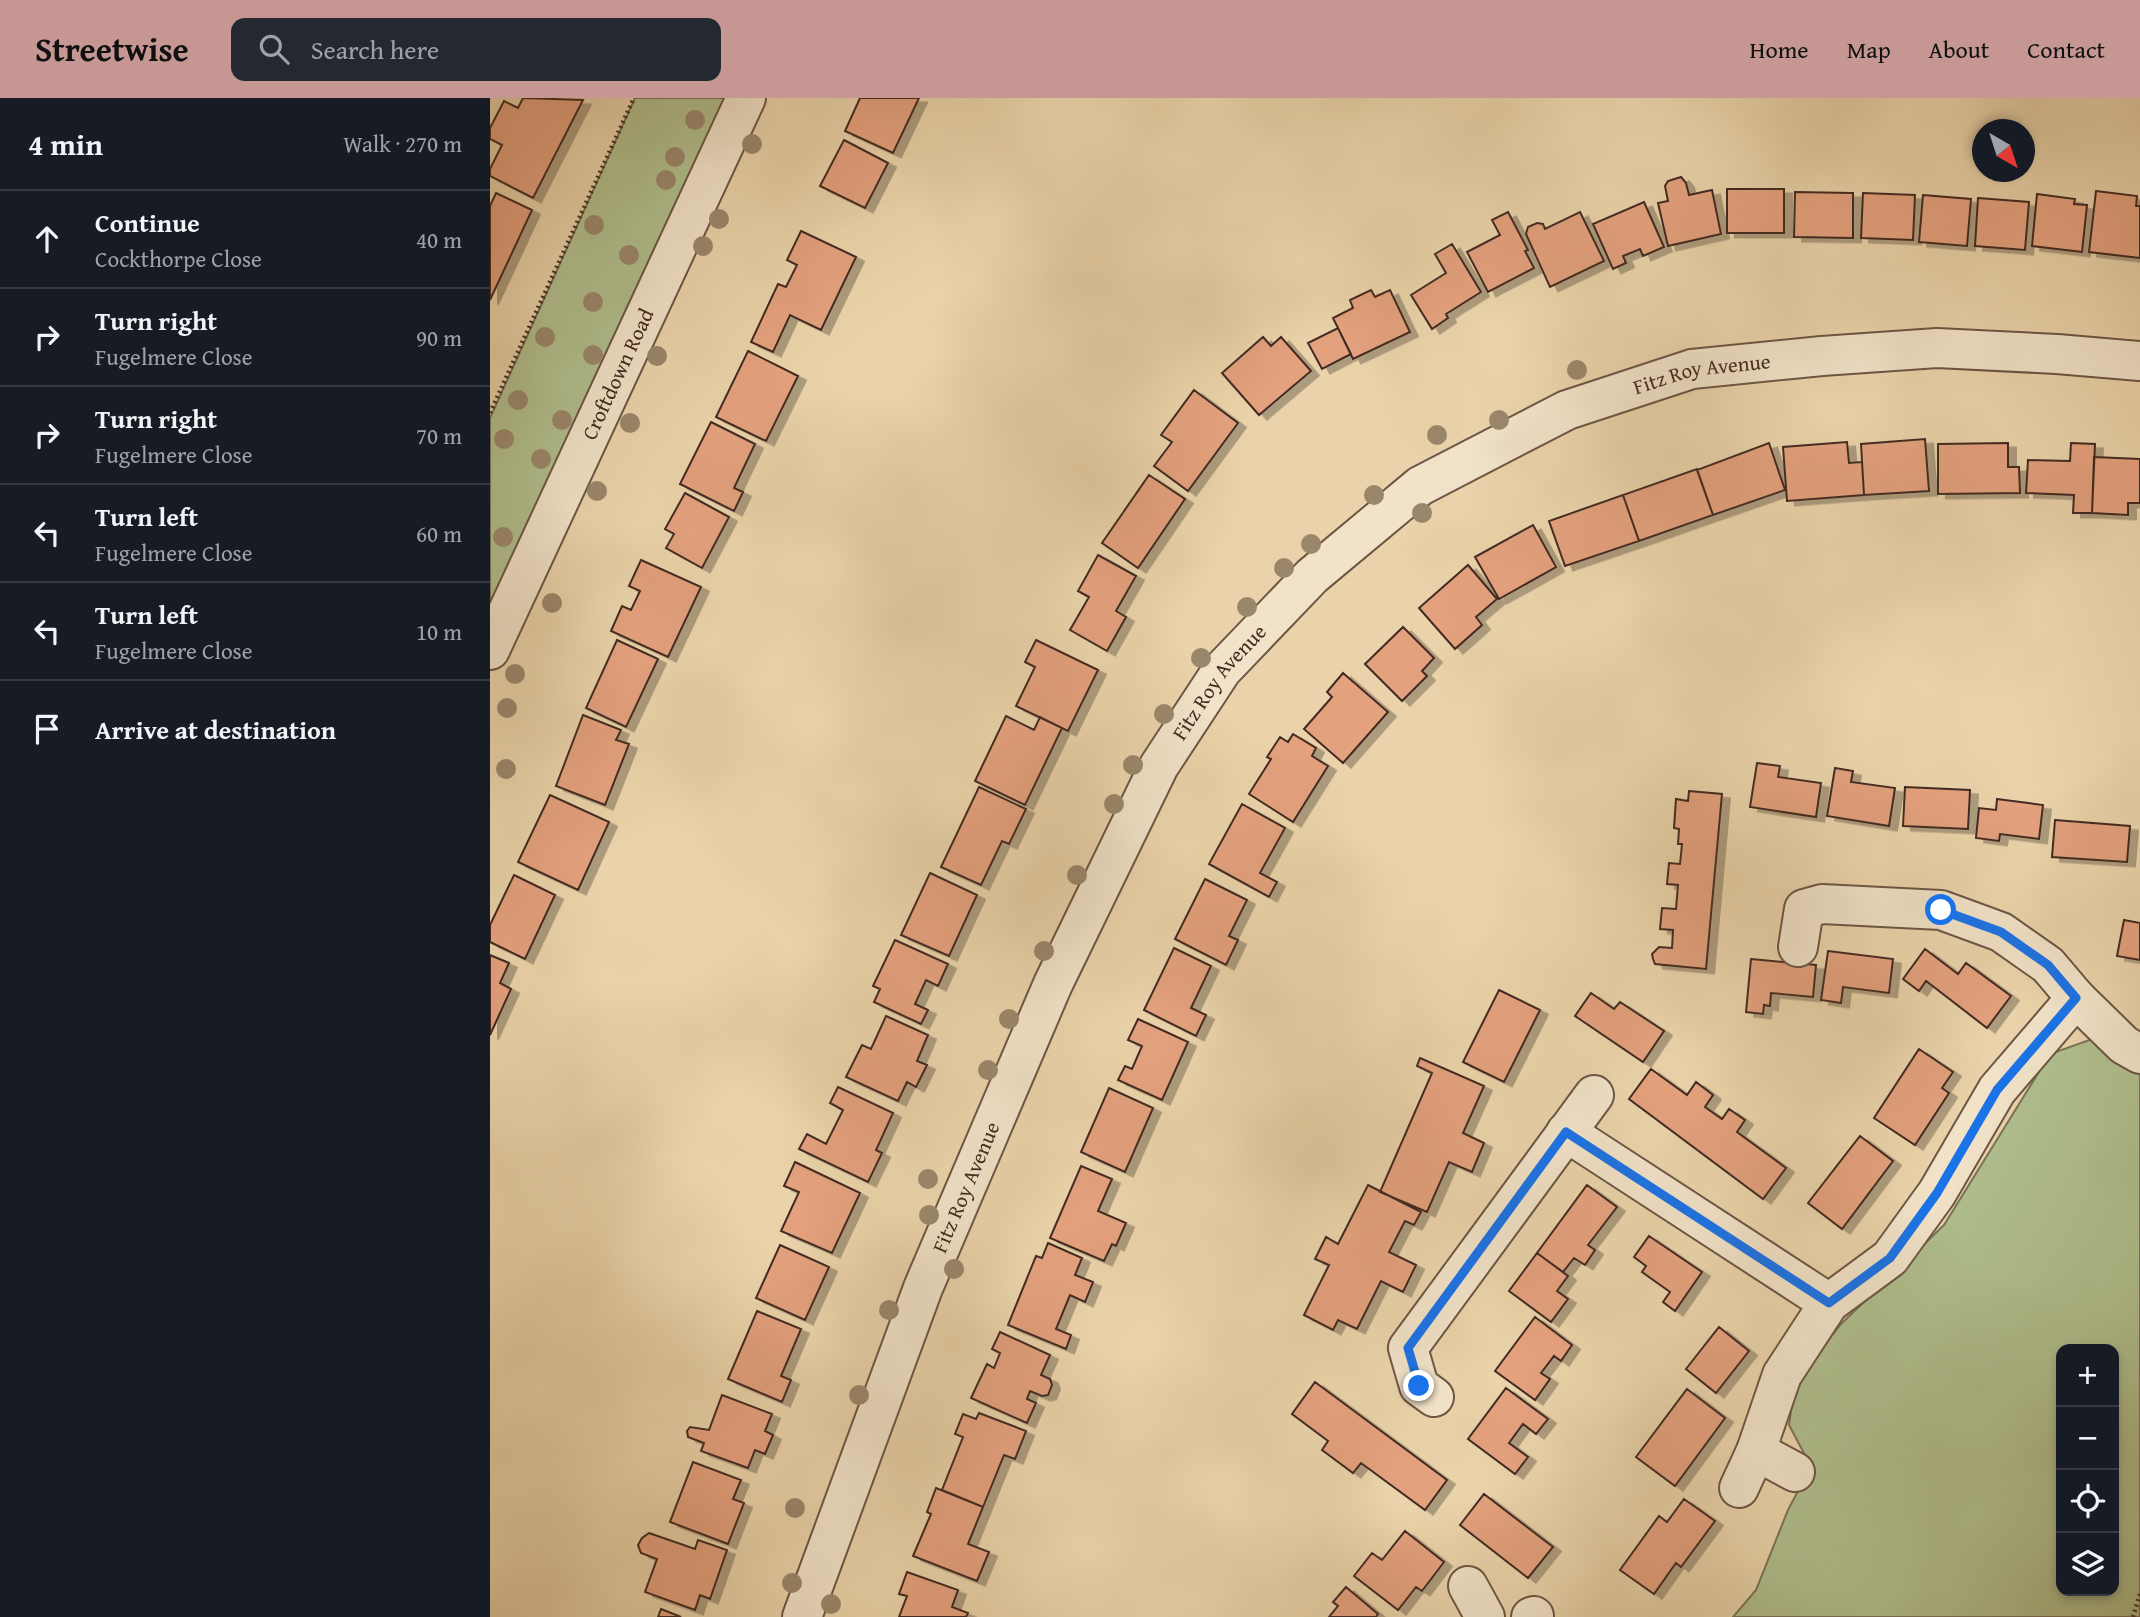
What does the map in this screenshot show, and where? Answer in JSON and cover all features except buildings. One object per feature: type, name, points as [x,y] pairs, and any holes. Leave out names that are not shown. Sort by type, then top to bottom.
[{"type":"street","name":"Croftdown Road","points":[[490,650],[746,98]]},
{"type":"street","name":"Fitz Roy Avenue","points":[[802,1617],[923,1288],[1053,984],[1159,766],[1222,670],[1312,576],[1420,486],[1567,410],[1692,369],[1937,348],[2140,361]]},
{"type":"street","points":[[1798,947],[1804,909],[1822,904],[1941,910],[2001,932],[2048,965],[2076,998],[2124,1045],[2140,1054]]},
{"type":"street","points":[[1739,1488],[1756,1451],[1782,1375],[1829,1303],[1890,1258],[1937,1193],[1997,1090],[2076,998]]},
{"type":"street","points":[[1434,1396],[1419,1386],[1408,1348],[1594,1095]]},
{"type":"street","points":[[1566,1132],[1829,1303]]},
{"type":"street","points":[[1756,1451],[1795,1472]]},
{"type":"path","points":[[490,412],[634,98]]},
{"type":"path","points":[[2133,1617],[2140,1594]]},
{"type":"green space","points":[[635,98],[726,98],[490,615],[490,418]]},
{"type":"green space","points":[[2092,1039],[2140,1068],[2140,1617],[1733,1617],[1756,1590],[1788,1510],[1807,1474],[1806,1457],[1789,1425],[1795,1382],[1841,1324],[1944,1225],[2050,1054]]},
{"type":"route","points":[[1419,1386],[1408,1348],[1566,1132],[1829,1303],[1890,1258],[1937,1193],[1997,1090],[2076,998],[2048,965],[2001,932],[1941,910]]}]
